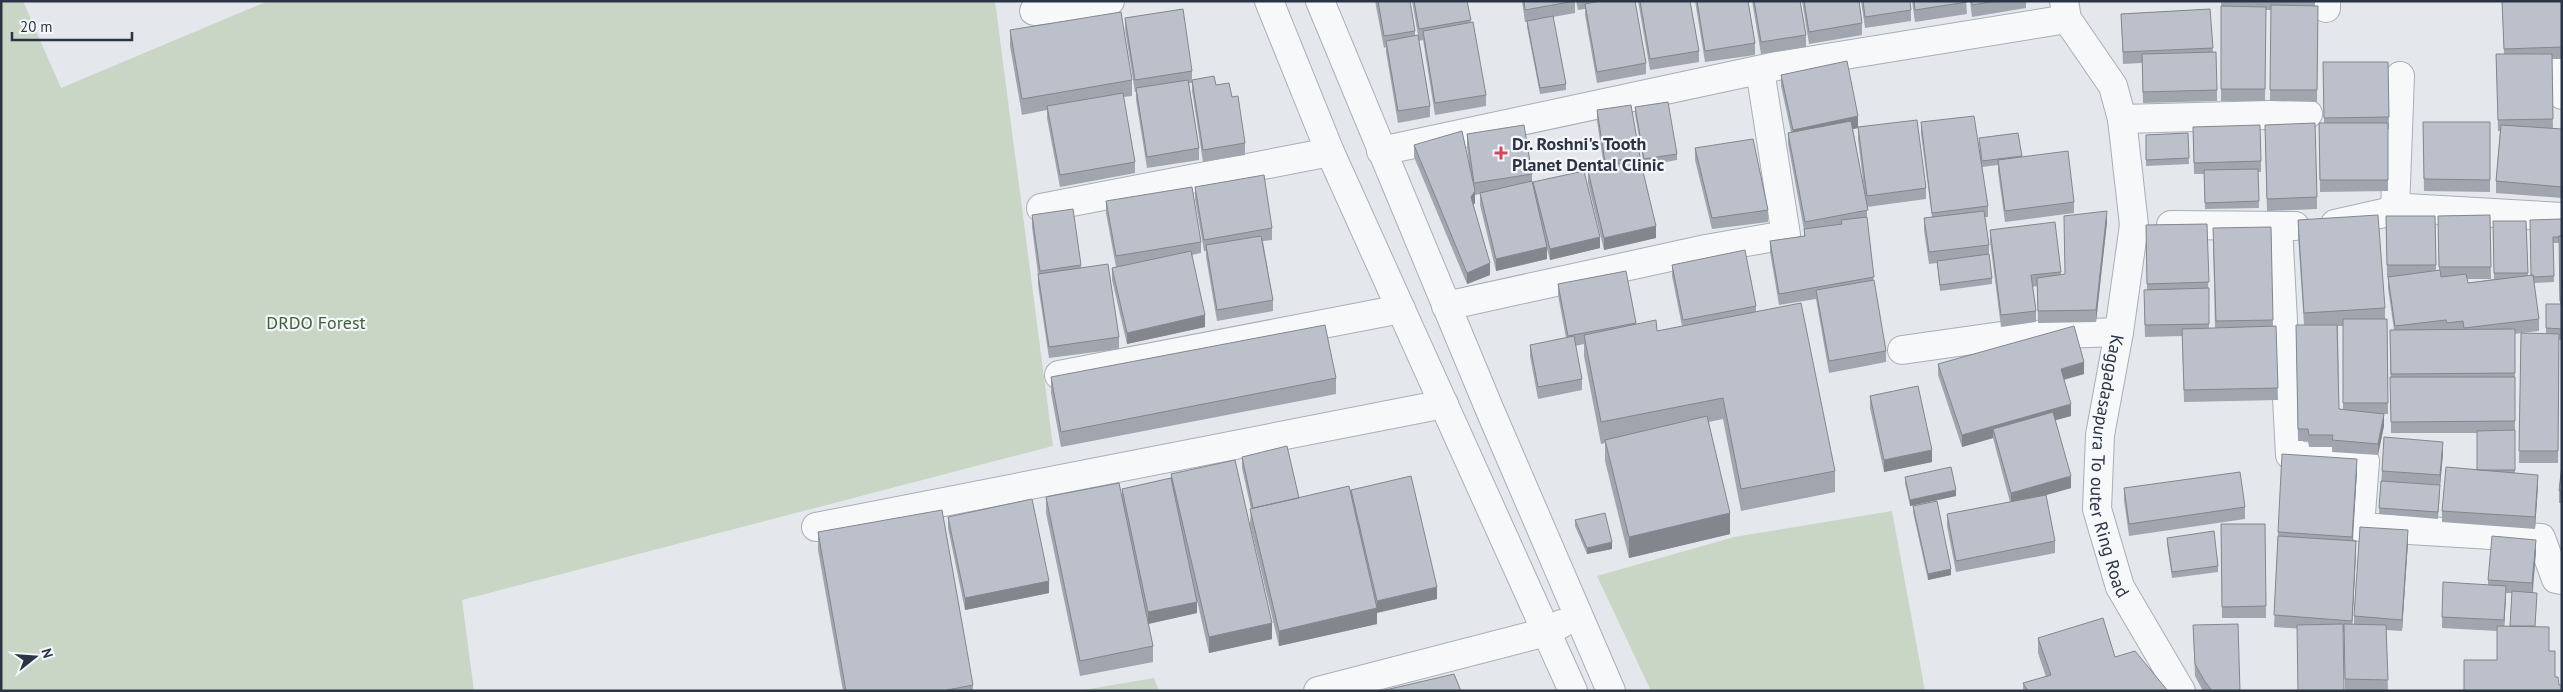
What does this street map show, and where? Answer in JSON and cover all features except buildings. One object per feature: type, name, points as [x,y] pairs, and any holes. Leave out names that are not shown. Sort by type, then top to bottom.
[{"type":"street","points":[[1034,11],[1110,1]]},
{"type":"street","points":[[1269,1],[1330,152],[1573,691]]},
{"type":"street","points":[[1320,1],[1446,306],[1611,691]]},
{"type":"street","points":[[1381,151],[1760,70],[2065,10]]},
{"type":"street","name":"Kaggadasapura To outer Ring Road","points":[[2065,10],[2113,86],[2122,119],[2134,225],[2120,332],[2100,435],[2097,509],[2120,587],[2181,691]]},
{"type":"street","points":[[1446,306],[1706,249],[1786,235],[1760,70]]},
{"type":"street","points":[[2395,210],[2400,76]]},
{"type":"street","points":[[2122,119],[2308,114]]},
{"type":"street","points":[[1040,208],[1330,152]]},
{"type":"street","points":[[2134,225],[2326,227],[2406,208],[2562,217]]},
{"type":"street","points":[[2278,226],[2290,455],[2365,461],[2360,527],[2541,538],[2556,579],[2562,580]]},
{"type":"street","points":[[1059,375],[1401,309]]},
{"type":"street","points":[[1902,350],[2001,336],[2120,332]]},
{"type":"street","points":[[816,527],[1444,404]]},
{"type":"street","points":[[1318,691],[1546,632],[1578,616]]},
{"type":"green space","name":"DRDO Forest","points":[[1,1],[23,1],[61,88],[268,1],[995,1],[1053,446],[462,600],[474,691],[1,691]]},
{"type":"green space","points":[[1892,511],[1925,691],[1651,691],[1597,576],[1734,537]]},
{"type":"green space","points":[[1154,678],[1159,691],[1077,691]]},
{"type":"place","name":"Dr. Roshni's Tooth Planet Dental Clinic","points":[[1501,153]]}]
